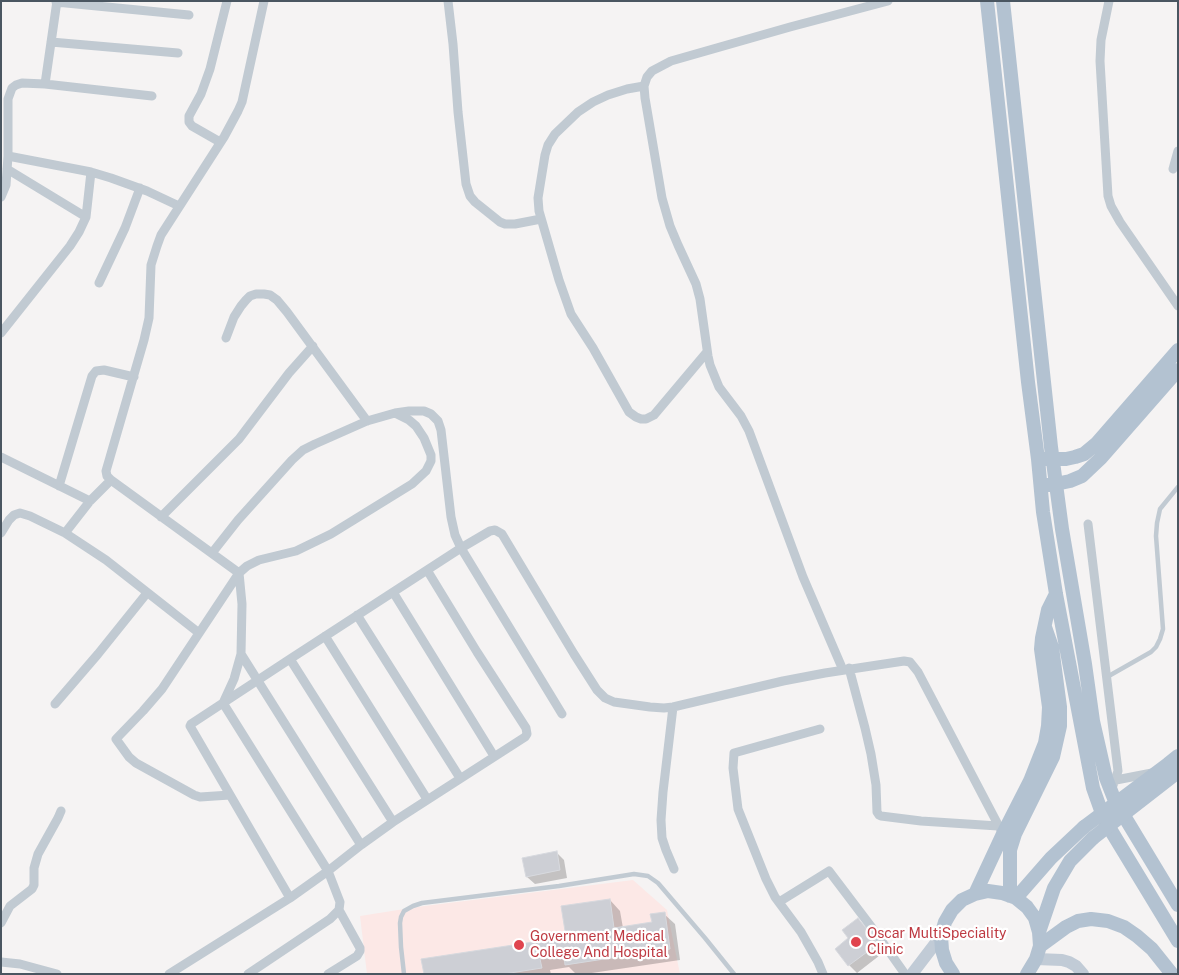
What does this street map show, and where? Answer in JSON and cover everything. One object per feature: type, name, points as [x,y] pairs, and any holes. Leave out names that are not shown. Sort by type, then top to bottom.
[{"type":"main road","points":[[987,1],[1043,512],[1056,594],[1093,788],[1104,819],[1178,941]]},
{"type":"main road","points":[[1003,1],[1035,294],[1042,376],[1056,484],[1086,664],[1093,721],[1106,778],[1113,786],[1115,801],[1178,905]]},
{"type":"main road","points":[[1038,459],[1066,459],[1084,454],[1096,444],[1178,350]]},
{"type":"main road","points":[[1041,485],[1070,481],[1082,476],[1101,458],[1178,370]]},
{"type":"main road","points":[[974,894],[1001,830],[1030,781],[1040,756],[1048,726],[1049,707],[1041,650],[1044,626],[1048,610],[1056,594],[1070,577]]},
{"type":"main road","points":[[1013,897],[1010,850],[1015,834],[1053,757],[1060,726],[1060,707],[1052,647],[1044,626]]},
{"type":"main road","points":[[1027,974],[1036,960],[1054,888],[1088,832],[1178,756]]},
{"type":"main road","points":[[1013,897],[1051,858],[1178,771]]},
{"type":"main road","points":[[953,974],[946,963],[942,950],[941,936],[944,922],[962,900],[974,894],[988,891],[1013,897],[1027,907],[1035,918],[1040,939]]},
{"type":"main road","points":[[1040,939],[1078,921],[1091,919],[1108,921],[1124,927],[1137,936],[1152,949],[1172,974]]},
{"type":"street","points":[[45,84],[56,1],[189,15]]},
{"type":"street","points":[[220,142],[188,122],[210,69],[227,1]]},
{"type":"street","points":[[223,703],[234,679],[241,654],[242,604],[239,573],[111,480],[107,476],[106,471],[134,378],[149,318],[154,255],[161,235],[220,142],[242,102],[264,1]]},
{"type":"street","points":[[448,1],[466,184],[470,196],[504,224],[541,219]]},
{"type":"street","points":[[888,1],[671,61],[652,71],[647,77],[644,86],[645,98],[662,198],[670,226],[696,284],[703,314],[710,364],[719,387],[741,416],[749,431],[803,577],[846,669],[865,728],[871,754],[876,785],[877,812],[881,816],[1001,830]]},
{"type":"street","points":[[1109,1],[1101,40],[1100,61],[1108,196],[1120,222],[1178,306]]},
{"type":"street","points":[[50,42],[178,53]]},
{"type":"street","points":[[1,197],[8,156],[7,106],[12,88],[22,83],[45,84],[152,96]]},
{"type":"street","points":[[644,86],[608,95],[594,102],[578,112],[555,134],[548,145],[545,155],[538,198],[539,211],[571,314],[593,348],[629,412],[641,419],[646,419],[654,414],[707,352]]},
{"type":"street","points":[[1173,169],[1178,151]]},
{"type":"street","points":[[8,156],[91,172],[140,188],[180,206]]},
{"type":"street","points":[[7,169],[86,217]]},
{"type":"street","points":[[1,333],[79,232],[86,217],[91,172]]},
{"type":"street","points":[[98,283],[125,228],[140,188]]},
{"type":"street","points":[[226,338],[234,317],[250,296],[256,294],[270,295],[313,346],[367,421]]},
{"type":"street","points":[[161,517],[239,439],[289,373],[313,346]]},
{"type":"street","points":[[59,486],[92,376],[96,371],[104,370],[134,378]]},
{"type":"street","points":[[212,553],[238,520],[303,450],[367,421],[395,413],[424,411],[431,414],[438,421],[441,430],[454,535],[562,714]]},
{"type":"street","points":[[230,795],[200,797],[194,795],[136,763],[129,757],[116,739],[162,689],[239,573],[247,566],[259,560],[296,551],[331,534],[412,484],[426,471],[431,461],[431,455],[424,438],[416,426],[395,413]]},
{"type":"street","points":[[1,457],[90,501]]},
{"type":"street","points":[[65,533],[90,501],[111,480]]},
{"type":"street","points":[[1,533],[9,520],[14,515],[20,513],[65,533],[106,560],[199,634]]},
{"type":"street","points":[[1088,524],[1118,766],[1113,786]]},
{"type":"street","points":[[290,898],[190,726],[191,724],[461,548],[495,530],[502,534],[597,690],[605,698],[614,702],[657,708],[673,707],[783,681],[846,669],[904,661],[910,662],[915,667],[1010,850]]},
{"type":"street","points":[[169,974],[290,898],[393,822],[527,734],[526,728],[427,570]]},
{"type":"street","points":[[393,592],[494,756]]},
{"type":"street","points":[[55,704],[147,593]]},
{"type":"street","points":[[357,615],[460,778]]},
{"type":"street","points":[[325,636],[427,799]]},
{"type":"street","points":[[241,654],[361,845]]},
{"type":"street","points":[[290,658],[393,822]]},
{"type":"street","points":[[223,703],[328,871],[340,902],[339,910],[330,920],[248,974]]},
{"type":"street","points":[[673,707],[661,820],[662,838],[674,869]]},
{"type":"street","points":[[820,729],[734,753],[733,768],[738,809],[766,879],[779,902],[801,932],[823,974]]},
{"type":"street","points":[[1113,786],[1142,775],[1178,771]]},
{"type":"street","points":[[1,923],[10,906],[32,889],[34,885],[34,868],[38,854],[61,811]]},
{"type":"street","points":[[779,902],[830,871],[905,974]]},
{"type":"street","points":[[328,974],[357,956],[360,951],[339,910]]},
{"type":"street","points":[[912,974],[941,936]]},
{"type":"street","points":[[1036,960],[1062,960],[1069,962],[1076,966],[1083,974]]},
{"type":"street","points":[[1,962],[20,964],[57,974]]},
{"type":"lane","points":[[1107,677],[1151,652],[1160,639],[1163,629],[1156,536],[1157,523],[1160,509],[1178,487]]},
{"type":"lane","points":[[404,974],[400,923],[404,911],[413,906],[429,902],[559,886],[634,874],[648,876],[658,883],[734,974]]},
{"type":"shaded area","name":"Government Medical College And Hospital","points":[[633,880],[667,910],[680,974],[367,974],[360,916]]},
{"type":"building","points":[[557,851],[560,870],[526,877],[522,858]]},
{"type":"building","points":[[610,899],[614,928],[652,922],[650,914],[665,912],[670,949],[565,965],[564,956],[540,959],[542,968],[504,974],[424,974],[421,959],[566,937],[561,906]]},
{"type":"building","points":[[858,918],[878,944],[848,966],[835,949],[848,938],[842,930]]},
{"type":"place","name":"Oscar MultiSpeciality Clinic","points":[[856,942]]},
{"type":"place","name":"Government Medical College And Hospital","points":[[519,945]]}]
